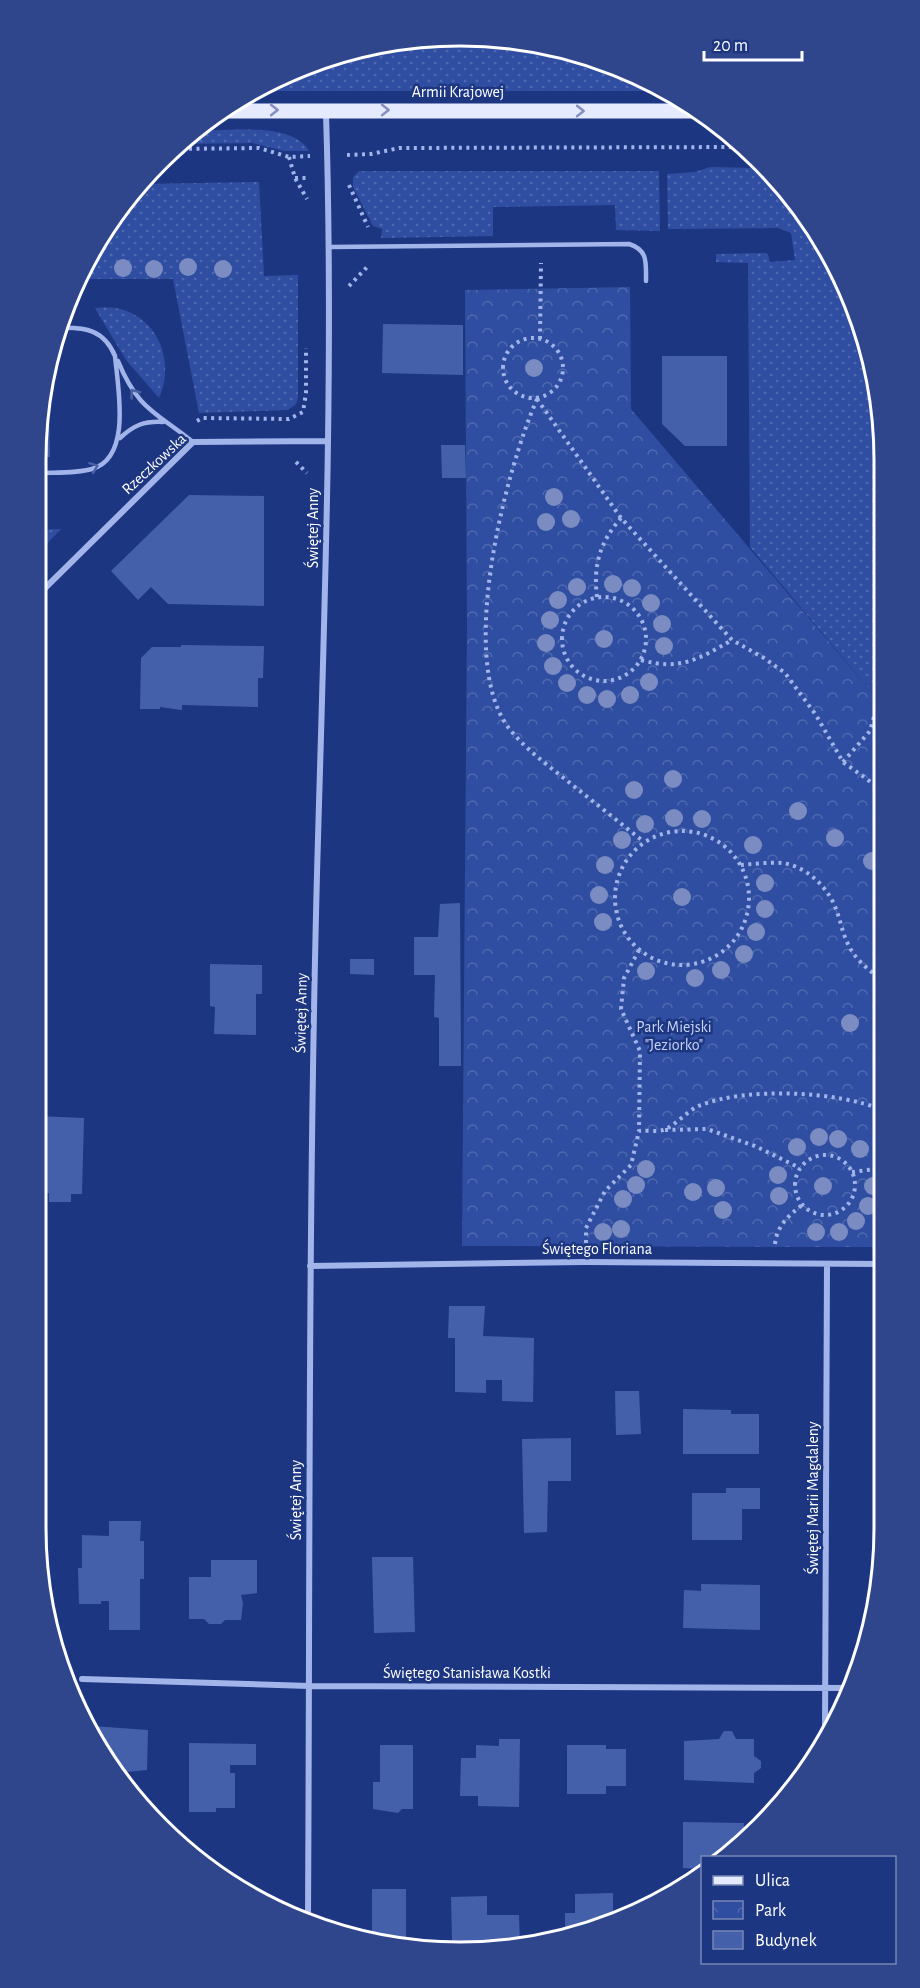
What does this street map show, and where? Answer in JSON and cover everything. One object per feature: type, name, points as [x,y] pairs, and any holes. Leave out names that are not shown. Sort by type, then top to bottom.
[{"type":"main road","name":"Armii Krajowej","points":[[238,111],[682,111]]},
{"type":"street","name":"Świętej Anny","points":[[308,1912],[310,1266],[317,885],[325,651],[328,247],[326,110]]},
{"type":"street","name":"Rzeczkowska","points":[[46,587],[193,442],[327,441]]},
{"type":"street","name":"Świętego Floriana","points":[[310,1266],[585,1262],[874,1264]]},
{"type":"street","name":"Świętej Marii Magdaleny","points":[[825,1722],[827,1264]]},
{"type":"street","name":"Świętego Stanisława Kostki","points":[[82,1679],[309,1686],[841,1688]]},
{"type":"lane","points":[[328,247],[629,244],[639,247],[646,256],[646,281]]},
{"type":"lane","points":[[68,328],[89,329],[101,335],[110,344],[134,393],[163,422],[178,429],[193,442]]},
{"type":"lane","points":[[115,356],[120,438]]},
{"type":"lane","points":[[46,472],[94,469],[106,462],[120,438],[139,424],[163,422]]},
{"type":"path","points":[[345,155],[371,154],[399,148],[731,147]]},
{"type":"path","points":[[187,149],[260,148],[289,157],[311,156]]},
{"type":"path","points":[[289,157],[295,178],[308,202]]},
{"type":"path","points":[[295,178],[314,178]]},
{"type":"path","points":[[346,179],[371,233]]},
{"type":"path","points":[[540,339],[541,244]]},
{"type":"path","points":[[540,339],[551,344],[560,353],[563,364],[557,387],[548,395],[537,399],[525,398],[507,384],[503,372],[509,350],[518,342],[540,339]]},
{"type":"path","points":[[178,429],[202,418],[289,418],[303,412],[306,345]]},
{"type":"path","points":[[537,399],[621,518],[732,640],[785,673],[816,715],[843,762],[874,784]]},
{"type":"path","points":[[537,399],[526,425],[492,560],[485,651],[490,690],[496,709],[520,741],[644,842]]},
{"type":"path","points":[[597,597],[595,576],[598,552],[610,531],[621,518]]},
{"type":"path","points":[[597,597],[612,597],[626,602],[637,612],[644,625],[646,640],[640,660],[625,676],[611,681],[596,681],[582,676],[571,666],[563,653],[561,638],[564,624],[577,606],[597,597]]},
{"type":"path","points":[[640,660],[657,664],[688,663],[732,640]]},
{"type":"path","points":[[843,762],[870,731],[874,717]]},
{"type":"path","points":[[686,830],[708,835],[727,847],[741,865],[748,882],[750,901],[746,919],[738,936],[710,959],[692,965],[674,965],[656,960],[639,950],[625,934],[617,916],[615,895],[619,874],[629,856],[644,842],[664,832],[686,830]]},
{"type":"path","points":[[741,865],[783,863],[806,871],[822,887],[835,907],[841,930],[850,950],[874,974]]},
{"type":"path","points":[[585,1262],[586,1228],[605,1191],[631,1165],[639,1131],[640,1051],[621,1009],[624,978],[639,950]]},
{"type":"path","points":[[663,1130],[698,1106],[718,1099],[800,1094],[840,1097],[874,1107]]},
{"type":"path","points":[[639,1131],[707,1129],[755,1146],[800,1168]]},
{"type":"path","points":[[823,1154],[835,1156],[845,1162],[852,1172],[855,1183],[854,1195],[848,1205],[838,1213],[827,1216],[815,1214],[802,1205],[794,1187],[800,1168],[811,1158],[823,1154]]},
{"type":"path","points":[[852,1172],[874,1169]]},
{"type":"path","points":[[773,1263],[777,1232],[787,1216],[802,1205]]},
{"type":"green space","points":[[460,46],[541,54],[593,68],[647,91],[273,91],[327,68],[379,54]]},
{"type":"green space","points":[[210,130],[258,130],[289,135],[301,142],[309,151],[284,151],[252,143],[193,144]]},
{"type":"green space","points":[[710,167],[752,168],[771,187],[804,230],[831,277],[852,327],[866,379],[873,433],[874,695],[750,547],[748,263],[716,262],[716,254],[765,253],[768,254],[770,262],[795,260],[791,233],[778,228],[668,229],[667,174],[695,172]]},
{"type":"green space","points":[[359,171],[659,171],[660,231],[616,230],[615,205],[493,207],[493,236],[381,238],[382,229],[373,226],[353,187],[353,177]]},
{"type":"green space","points":[[259,182],[264,276],[298,275],[298,398],[296,404],[288,410],[199,413],[173,279],[88,279],[116,230],[152,184]]},
{"type":"green space","name":"Park Miejski \"Jeziorko\"","points":[[630,287],[631,409],[874,695],[874,1247],[462,1246],[467,625],[465,290]]},
{"type":"green space","points":[[95,308],[114,308],[130,313],[144,321],[154,333],[162,347],[165,364],[164,381],[159,398],[126,360]]},
{"type":"green space","points":[[61,529],[46,545],[46,530]]},
{"type":"building","points":[[383,324],[463,325],[463,375],[382,373]]},
{"type":"building","points":[[662,356],[727,356],[727,446],[685,446],[662,424]]},
{"type":"building","points":[[49,416],[50,457],[46,457]]},
{"type":"building","points":[[441,445],[465,445],[466,478],[442,478]]},
{"type":"building","points":[[189,495],[264,496],[264,606],[168,604],[151,587],[138,600],[111,571]]},
{"type":"building","points":[[181,645],[264,646],[263,678],[258,678],[258,707],[182,705],[182,710],[160,707],[160,709],[140,709],[141,658],[152,647],[181,647]]},
{"type":"building","points":[[460,903],[461,1066],[439,1066],[439,1018],[434,1017],[435,975],[414,975],[414,937],[438,937],[440,904]]},
{"type":"building","points":[[350,959],[374,959],[374,975],[350,974]]},
{"type":"building","points":[[210,964],[262,965],[262,994],[256,994],[256,1035],[214,1034],[215,1007],[210,1006]]},
{"type":"building","points":[[46,1116],[84,1118],[82,1194],[71,1194],[71,1202],[49,1202],[49,1193],[46,1193]]},
{"type":"building","points":[[449,1306],[485,1306],[483,1336],[534,1338],[533,1402],[502,1401],[502,1380],[486,1380],[486,1393],[455,1392],[455,1338],[448,1338]]},
{"type":"building","points":[[615,1391],[639,1391],[641,1434],[616,1435]]},
{"type":"building","points":[[683,1409],[731,1410],[731,1414],[759,1414],[759,1454],[683,1454]]},
{"type":"building","points":[[571,1438],[571,1481],[548,1481],[547,1532],[524,1533],[522,1439]]},
{"type":"building","points":[[726,1488],[760,1488],[760,1509],[742,1509],[742,1540],[692,1540],[692,1493],[726,1493]]},
{"type":"building","points":[[109,1521],[141,1521],[140,1541],[144,1541],[144,1579],[140,1579],[140,1630],[109,1630],[109,1601],[101,1601],[101,1604],[79,1604],[78,1568],[82,1568],[82,1535],[109,1536]]},
{"type":"building","points":[[372,1557],[413,1557],[415,1632],[374,1633]]},
{"type":"building","points":[[211,1560],[257,1560],[257,1593],[241,1595],[243,1603],[241,1620],[225,1620],[221,1624],[209,1624],[204,1619],[189,1619],[189,1577],[211,1577]]},
{"type":"building","points":[[701,1584],[760,1585],[760,1630],[683,1628],[684,1590],[701,1591]]},
{"type":"building","points":[[97,1726],[148,1730],[147,1770],[126,1772]]},
{"type":"building","points":[[724,1731],[732,1731],[736,1739],[754,1739],[754,1756],[761,1761],[761,1768],[754,1773],[754,1783],[684,1780],[684,1741],[719,1739]]},
{"type":"building","points":[[499,1739],[520,1739],[519,1807],[478,1806],[478,1796],[460,1796],[461,1758],[476,1758],[476,1745],[499,1746]]},
{"type":"building","points":[[189,1743],[256,1744],[256,1765],[230,1765],[230,1773],[235,1773],[235,1808],[216,1808],[216,1812],[189,1812]]},
{"type":"building","points":[[380,1745],[413,1745],[413,1809],[402,1809],[398,1813],[373,1809],[373,1782],[380,1782]]},
{"type":"building","points":[[567,1745],[606,1745],[606,1749],[626,1749],[626,1786],[606,1786],[606,1794],[567,1794]]},
{"type":"building","points":[[683,1822],[744,1823],[744,1828],[712,1856],[701,1856],[701,1864],[695,1869],[683,1868]]},
{"type":"building","points":[[372,1889],[406,1889],[406,1938],[372,1932]]},
{"type":"building","points":[[613,1893],[613,1912],[565,1928],[565,1913],[575,1913],[575,1894]]},
{"type":"building","points":[[487,1896],[487,1915],[519,1915],[520,1937],[487,1941],[452,1941],[451,1897]]}]
